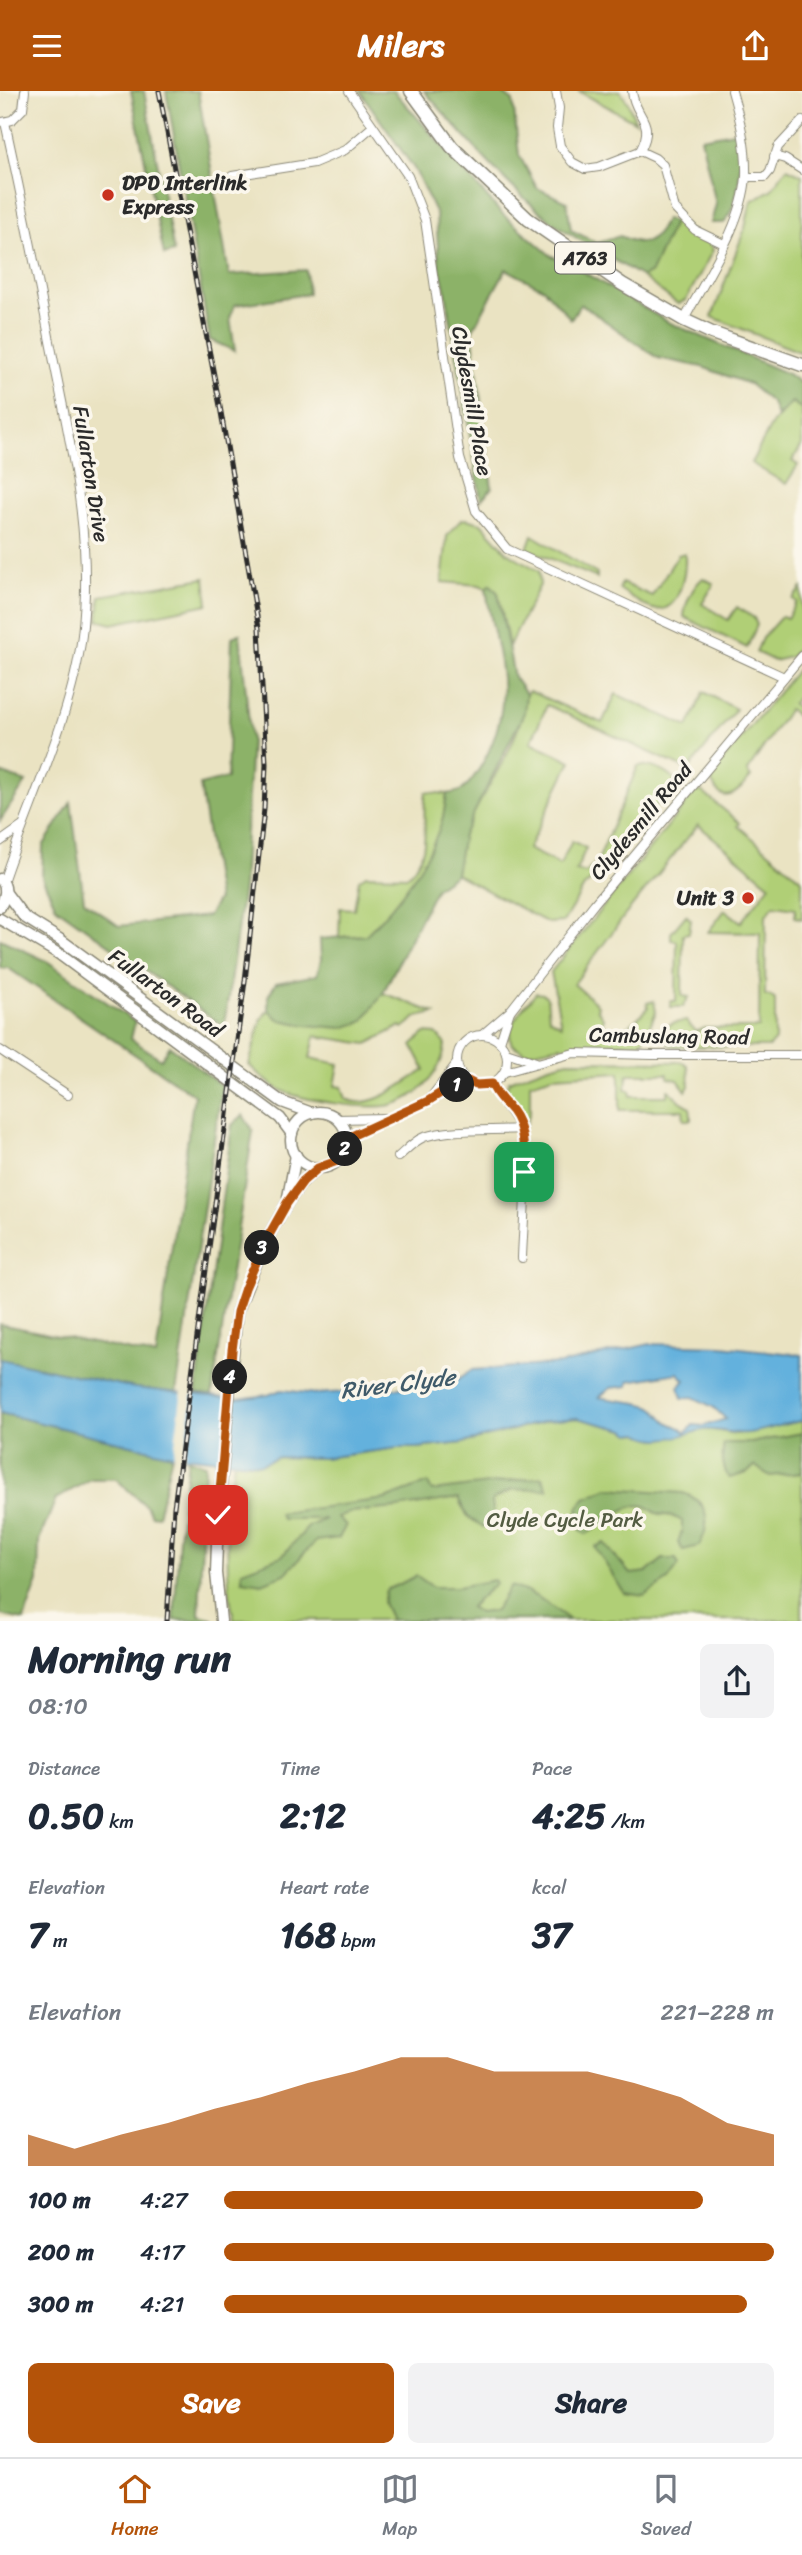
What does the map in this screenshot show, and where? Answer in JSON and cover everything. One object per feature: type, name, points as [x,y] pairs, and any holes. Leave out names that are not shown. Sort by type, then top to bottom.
[{"type":"main road","name":"A763","points":[[411,91],[452,147],[528,219],[622,284],[684,320],[712,333],[802,365]]},
{"type":"street","points":[[3,122],[19,115],[23,109],[25,91]]},
{"type":"street","name":"Clydesmill Place","points":[[349,91],[408,176],[425,220],[460,458],[476,510],[507,549],[784,677]]},
{"type":"street","points":[[556,91],[559,146],[572,162],[585,169],[599,167],[640,151],[646,141],[648,128],[633,100],[632,91]]},
{"type":"street","points":[[684,320],[724,244],[739,209],[746,177],[744,135],[732,91]]},
{"type":"street","points":[[746,177],[765,177],[770,171],[778,147],[802,121]]},
{"type":"street","name":"Fullarton Drive","points":[[3,122],[68,429],[84,525],[86,574],[82,636],[68,695],[3,885]]},
{"type":"street","points":[[232,176],[313,163],[345,150],[372,127]]},
{"type":"street","points":[[640,151],[663,165],[675,209],[695,230],[724,244]]},
{"type":"street","points":[[774,156],[785,159],[802,170]]},
{"type":"street","name":"Clydesmill Road","points":[[483,1034],[510,1011],[594,904],[802,656]]},
{"type":"street","points":[[0,842],[21,827]]},
{"type":"street","points":[[0,907],[3,885]]},
{"type":"street","name":"Fullarton Road","points":[[3,885],[24,918],[61,940],[282,1102],[312,1113]]},
{"type":"street","name":"Fullarton Road","points":[[0,919],[59,954],[280,1118],[292,1134]]},
{"type":"street","name":"Clydesmill Road","points":[[500,1042],[510,1011]]},
{"type":"street","points":[[483,1034],[500,1042],[506,1052],[505,1072],[492,1084],[476,1085],[463,1076],[457,1063],[457,1055],[464,1042],[483,1034]]},
{"type":"street","points":[[0,1050],[68,1095]]},
{"type":"street","points":[[506,1052],[536,1062]]},
{"type":"street","name":"Cambuslang Road","points":[[505,1072],[574,1052],[802,1055]]},
{"type":"street","points":[[428,1101],[457,1063]]},
{"type":"street","points":[[347,1138],[428,1101],[450,1087],[468,1081]]},
{"type":"street","points":[[492,1084],[498,1098],[513,1112],[524,1143],[522,1258]]},
{"type":"street","points":[[221,1621],[216,1573],[218,1515],[237,1312],[264,1244],[287,1203],[303,1181],[318,1168],[337,1161],[346,1147],[347,1138],[337,1119],[330,1114],[312,1113],[299,1121],[292,1134],[293,1149],[296,1155],[310,1166],[318,1168]]},
{"type":"street","points":[[337,1119],[391,1118]]},
{"type":"street","points":[[398,1157],[424,1137],[520,1129]]},
{"type":"street","points":[[287,1203],[296,1155]]},
{"type":"green space","points":[[131,91],[144,91],[174,252],[164,255]]},
{"type":"green space","points":[[166,91],[198,91],[229,275],[306,270],[308,294],[235,305],[230,318],[235,351],[210,340]]},
{"type":"green space","points":[[360,91],[394,91],[500,212],[550,255],[668,322],[788,374],[802,384],[802,409],[792,402],[777,417],[772,403],[749,384],[702,367],[658,358],[581,304],[571,319],[544,289],[506,269],[472,331],[492,488],[481,500],[439,265],[436,214],[415,170]]},
{"type":"green space","points":[[424,91],[500,91],[513,101],[519,155],[537,188],[567,202],[571,230],[597,243],[620,236],[643,242],[657,234],[666,219],[674,222],[651,272],[642,277],[551,221],[501,175]]},
{"type":"green space","points":[[578,91],[620,91],[636,122]]},
{"type":"green space","points":[[739,131],[740,167],[734,202],[724,223],[711,223],[716,204],[701,138]]},
{"type":"green space","points":[[787,168],[802,175],[802,353],[712,317],[745,228],[751,201],[771,190]]},
{"type":"green space","points":[[674,222],[709,242],[713,250],[686,300],[678,304],[642,277],[651,272]]},
{"type":"green space","points":[[792,402],[802,409],[802,445],[792,461],[798,465],[786,484],[751,463],[772,424]]},
{"type":"green space","points":[[461,520],[481,523],[507,552],[539,571],[540,585],[509,646],[498,593],[490,585],[486,588],[442,582],[447,536]]},
{"type":"green space","points":[[532,535],[597,574],[597,578],[527,549]]},
{"type":"green space","points":[[685,553],[683,580],[676,599],[670,605],[653,609],[619,589],[622,583],[652,596],[678,555]]},
{"type":"green space","points":[[205,578],[208,604],[112,624],[98,620],[100,596]]},
{"type":"green space","points":[[703,578],[714,584],[702,604],[728,620],[737,607],[754,618],[757,625],[747,648],[684,617],[690,596]]},
{"type":"green space","points":[[490,584],[498,593],[514,677],[526,694],[524,713],[463,835],[456,874],[436,888],[383,993],[362,1022],[342,1028],[280,1020],[268,1010],[268,996],[276,983],[317,975],[321,960],[320,939],[366,935],[409,885],[426,857],[441,823],[447,794],[461,791],[485,759],[501,714],[503,693],[499,654],[486,588]]},
{"type":"green space","points":[[802,588],[802,644],[790,657],[774,661],[756,652],[762,638],[782,616],[787,618],[797,602],[793,599]]},
{"type":"green space","points":[[240,634],[251,741],[243,888],[224,1027],[56,907],[42,877],[43,846],[71,802],[84,901],[119,926],[208,916],[218,899],[200,785],[227,778],[232,637]]},
{"type":"green space","points":[[802,664],[802,693],[792,704],[802,713],[802,720],[789,709],[747,772],[751,777],[735,793],[724,796],[719,793],[710,777],[713,772]]},
{"type":"green space","points":[[529,691],[602,723],[616,694],[688,727],[704,692],[736,709],[688,770],[547,705],[531,742],[571,761],[528,849],[560,865],[572,841],[586,848],[576,871],[586,873],[598,860],[638,766],[659,769],[676,781],[609,864],[584,887],[563,922],[548,923],[456,874],[462,837],[510,748]]},
{"type":"green space","points":[[0,773],[26,782],[0,821]]},
{"type":"green space","points":[[701,791],[802,880],[802,919],[795,917],[796,908],[774,905],[766,915],[765,995],[775,1000],[775,1040],[769,1047],[678,1047],[669,1045],[663,1035],[669,1025],[686,1021],[696,1032],[705,1028],[759,1028],[760,933],[708,932],[725,910],[741,922],[770,885],[698,825],[625,915],[574,984],[598,1005],[597,1009],[607,1033],[620,1031],[630,1025],[648,1007],[647,1003],[654,1001],[656,1012],[642,1043],[560,1046],[527,1053],[512,1045],[510,1037],[513,1023],[536,993],[547,997],[549,1018],[561,1025],[551,972],[695,792]]},
{"type":"green space","points":[[426,792],[447,794],[440,827],[418,871],[389,911],[366,935],[339,937],[340,908],[354,909],[359,880],[366,875],[407,876],[416,866],[424,846]]},
{"type":"green space","points":[[686,915],[691,920],[689,933],[683,934],[682,996],[689,997],[683,1007],[671,1007],[670,1001],[676,1001],[677,941],[671,940],[671,933]]},
{"type":"green space","points":[[0,939],[47,961],[135,1022],[131,1039],[161,1059],[170,1046],[222,1086],[176,1393],[135,1388],[0,1359],[0,1324],[156,1356],[194,1095],[8,968],[0,968]]},
{"type":"green space","points":[[383,993],[435,1013],[417,1017],[403,1028],[401,1026],[367,1044],[315,1036],[310,1058],[339,1064],[335,1086],[342,1087],[346,1099],[366,1102],[387,1094],[425,1070],[412,1045],[425,1033],[436,1034],[445,1043],[440,1064],[419,1090],[401,1102],[381,1106],[353,1105],[293,1095],[274,1086],[249,1065],[261,1020],[268,1010],[278,1017],[301,1024],[362,1022]]},
{"type":"green space","points":[[568,1061],[683,1062],[688,1066],[689,1086],[686,1091],[678,1080],[668,1078],[668,1074],[628,1074],[625,1089],[630,1090],[631,1096],[668,1096],[668,1090],[689,1107],[691,1120],[684,1120],[683,1110],[620,1110],[620,1072],[553,1076],[530,1083],[530,1111],[526,1124],[522,1114],[505,1092],[509,1081]]},
{"type":"green space","points":[[243,1115],[253,1131],[212,1396],[196,1393],[232,1125]]},
{"type":"green space","points":[[0,1413],[172,1455],[158,1516],[151,1515],[146,1506],[116,1479],[91,1479],[56,1499],[39,1540],[38,1581],[24,1620],[0,1615]]},
{"type":"green space","name":"Clyde Cycle Park","points":[[577,1418],[657,1439],[707,1429],[736,1434],[802,1421],[802,1620],[234,1620],[229,1580],[228,1521],[234,1461],[261,1464],[278,1457],[323,1458],[463,1443],[546,1421]]},
{"type":"green space","points":[[802,1433],[802,1473],[770,1476],[755,1466],[747,1473],[729,1478],[723,1461],[724,1443],[749,1443]]},
{"type":"green space","points":[[188,1459],[205,1464],[199,1615],[213,1620],[174,1620],[179,1538]]},
{"type":"green space","points":[[542,1477],[548,1489],[511,1490],[492,1500],[494,1515],[483,1527],[467,1516],[458,1498],[398,1508],[350,1512],[337,1517],[346,1525],[339,1538],[316,1541],[285,1574],[262,1583],[242,1580],[242,1571],[282,1556],[309,1526],[325,1519],[282,1519],[279,1513],[385,1499],[428,1483],[432,1491]]},
{"type":"green space","points":[[608,1488],[683,1493],[692,1497],[699,1502],[706,1515],[705,1530],[699,1546],[683,1550],[678,1543],[682,1521],[638,1505],[623,1510],[586,1534],[580,1529],[578,1508],[585,1498]]},
{"type":"green space","points":[[604,1543],[630,1574],[647,1572],[663,1559],[676,1559],[679,1565],[668,1580],[644,1596],[624,1593],[595,1547]]},
{"type":"green space","points":[[417,1576],[433,1587],[457,1587],[494,1580],[496,1583],[470,1607],[479,1613],[495,1611],[510,1586],[536,1596],[570,1620],[391,1620],[383,1603],[386,1590]]},
{"type":"water","name":"River Clyde","points":[[650,1344],[722,1346],[802,1355],[802,1421],[748,1433],[704,1430],[654,1439],[577,1418],[546,1421],[463,1443],[323,1458],[278,1457],[261,1464],[172,1455],[0,1413],[0,1359],[135,1388],[238,1399],[268,1395],[281,1390],[317,1394],[442,1385],[455,1381],[472,1370],[560,1364]],"holes":[[[678,1373],[685,1380],[679,1387],[682,1398],[693,1397],[713,1407],[726,1419],[704,1426],[693,1425],[686,1433],[650,1406],[599,1397],[611,1388],[628,1386],[629,1381]]]},
{"type":"pier","points":[[182,1390],[193,1392],[184,1458],[173,1459]]},
{"type":"railway","points":[[159,91],[219,401],[259,628],[266,764],[264,809],[245,981],[174,1507],[167,1621]]},
{"type":"place","name":"DPD Interlink Express","points":[[108,195]]},
{"type":"place","name":"Unit 3","points":[[748,898]]},
{"type":"route","points":[[218,1515],[237,1312],[264,1244],[303,1181],[318,1168],[337,1161],[343,1154],[347,1138],[428,1101],[450,1087],[468,1081],[476,1085],[492,1084],[498,1098],[513,1112],[524,1143],[524,1172]]}]
